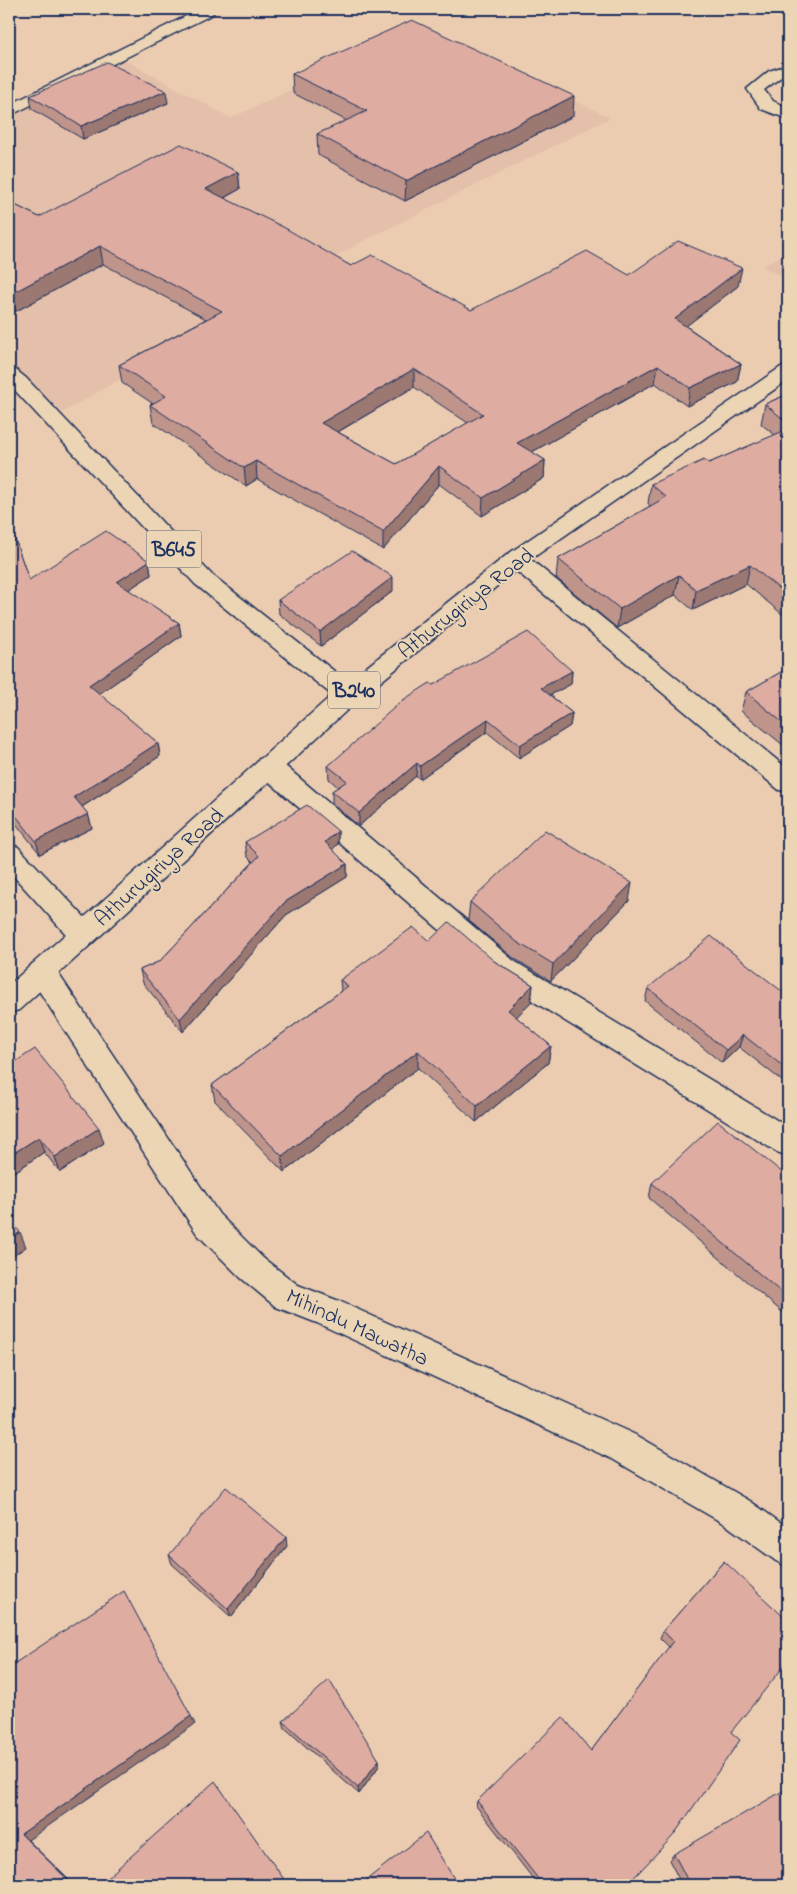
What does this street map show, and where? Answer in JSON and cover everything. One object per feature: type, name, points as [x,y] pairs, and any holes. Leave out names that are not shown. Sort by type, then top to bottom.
[{"type":"street","points":[[9,110],[206,12]]},
{"type":"street","points":[[788,70],[775,74],[755,89],[767,105],[788,114]]},
{"type":"street","name":"Athurugiriya Road","points":[[9,1002],[348,695],[516,559],[788,372]]},
{"type":"street","name":"B645","points":[[12,381],[203,580],[348,695]]},
{"type":"street","points":[[516,559],[788,783]]},
{"type":"street","points":[[268,766],[504,970],[788,1143]]},
{"type":"street","points":[[9,854],[83,934]]},
{"type":"street","name":"Mihindu Mawatha","points":[[42,972],[208,1224],[252,1268],[287,1296],[328,1312],[626,1448],[738,1513],[788,1549]]},
{"type":"shaded area","points":[[426,27],[610,118],[358,244],[63,412],[9,375],[9,104],[112,53],[231,118]]},
{"type":"shaded area","points":[[788,252],[788,280],[762,266],[763,266]]},
{"type":"building","points":[[412,20],[574,96],[406,181],[317,134],[367,111],[292,74]]},
{"type":"building","points":[[107,62],[166,91],[81,126],[30,96]]},
{"type":"building","points":[[181,144],[238,172],[206,189],[285,228],[351,266],[372,255],[471,310],[587,251],[629,275],[678,241],[742,268],[675,319],[741,364],[690,388],[658,365],[517,443],[545,460],[483,498],[439,466],[383,532],[256,461],[244,468],[150,405],[166,396],[119,365],[222,311],[100,246],[9,295],[9,202],[39,217]],"holes":[[[414,369],[483,414],[396,464],[321,423]]]},
{"type":"building","points":[[788,394],[788,423],[765,404]]},
{"type":"building","points":[[788,429],[788,596],[750,565],[696,590],[679,575],[620,609],[558,559],[666,497],[651,484],[704,460],[709,463]]},
{"type":"building","points":[[9,522],[29,580],[106,531],[149,561],[117,582],[179,623],[89,685],[158,743],[74,797],[88,814],[36,841],[9,807]]},
{"type":"building","points":[[352,551],[393,577],[320,632],[278,600]]},
{"type":"building","points":[[528,632],[572,671],[541,688],[572,713],[520,745],[488,719],[420,766],[417,763],[359,813],[332,791],[347,781],[328,766],[403,700],[430,683],[433,685]]},
{"type":"building","points":[[788,668],[788,727],[746,692]]},
{"type":"building","points":[[307,805],[338,831],[325,842],[347,864],[285,902],[180,1019],[140,970],[160,961],[259,856],[245,842]]},
{"type":"building","points":[[545,830],[632,883],[553,964],[517,942],[470,902]]},
{"type":"building","points":[[449,922],[494,961],[533,985],[508,1010],[551,1046],[477,1106],[418,1051],[282,1156],[212,1085],[348,986],[340,980],[413,927],[429,941]]},
{"type":"building","points":[[711,936],[788,996],[788,1070],[743,1035],[726,1050],[648,988]]},
{"type":"building","points":[[35,1049],[99,1128],[55,1157],[39,1137],[9,1156],[9,1066]]},
{"type":"building","points":[[718,1121],[788,1177],[788,1298],[652,1183]]},
{"type":"building","points":[[9,1220],[20,1232],[9,1240]]},
{"type":"building","points":[[226,1487],[286,1537],[228,1609],[169,1555]]},
{"type":"building","points":[[724,1561],[788,1621],[788,1661],[731,1732],[740,1740],[673,1836],[627,1885],[543,1885],[477,1801],[563,1717],[591,1751],[673,1641],[663,1631]]},
{"type":"building","points":[[124,1591],[191,1716],[21,1834],[73,1885],[9,1885],[9,1667]]},
{"type":"building","points":[[329,1680],[379,1760],[358,1788],[283,1721]]},
{"type":"building","points":[[215,1781],[288,1885],[99,1885]]},
{"type":"building","points":[[788,1788],[788,1885],[690,1885],[674,1854]]},
{"type":"building","points":[[426,1833],[458,1885],[360,1885]]}]
